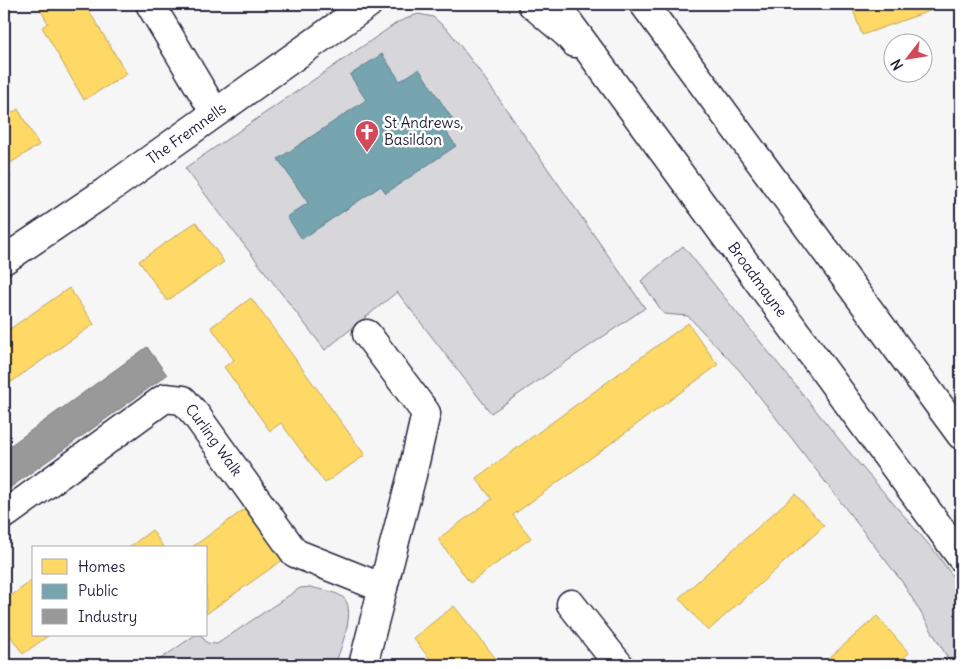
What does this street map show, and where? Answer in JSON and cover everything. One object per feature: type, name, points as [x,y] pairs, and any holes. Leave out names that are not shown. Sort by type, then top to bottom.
[{"type":"street","points":[[150,4],[216,113]]},
{"type":"street","name":"The Fremnells","points":[[4,260],[105,192],[368,4]]},
{"type":"street","points":[[532,4],[566,33],[613,85]]},
{"type":"street","name":"Broadmayne","points":[[555,4],[961,557]]},
{"type":"street","points":[[644,4],[961,435]]},
{"type":"street","points":[[363,665],[426,413],[367,334]]},
{"type":"street","name":"Curling Walk","points":[[7,513],[165,398],[183,400],[196,415],[295,553],[383,588]]},
{"type":"street","points":[[571,604],[619,665]]},
{"type":"shaded area","points":[[418,14],[433,17],[449,31],[478,69],[645,308],[491,413],[397,292],[325,350],[185,168],[398,22]]},
{"type":"shaded area","points":[[683,246],[855,459],[936,553],[961,588],[961,665],[952,665],[903,583],[740,371],[688,316],[664,314],[641,281]]},
{"type":"shaded area","points":[[311,587],[338,594],[346,601],[348,609],[347,628],[335,665],[152,665],[194,636],[202,636],[207,643],[217,644],[300,588]]},
{"type":"building: Homes","points":[[37,4],[90,4],[86,6],[127,74],[84,100],[42,27],[48,23]]},
{"type":"building: Homes","points":[[851,4],[949,4],[862,35]]},
{"type":"building: Homes","points":[[18,109],[39,145],[4,167],[4,118]]},
{"type":"building: Homes","points":[[4,167],[11,178],[4,182]]},
{"type":"building: Homes","points":[[196,222],[224,262],[167,301],[139,261]]},
{"type":"building: Homes","points":[[69,288],[94,324],[4,387],[4,333]]},
{"type":"building: Homes","points":[[251,298],[365,455],[325,483],[281,423],[270,431],[224,367],[234,360],[211,327]]},
{"type":"building: Homes","points":[[688,323],[718,365],[513,515],[531,538],[470,583],[438,539],[492,499],[476,478]]},
{"type":"building: Homes","points":[[795,494],[824,526],[708,631],[679,598]]},
{"type":"building: Homes","points":[[246,508],[284,559],[208,613],[208,546],[194,546]]},
{"type":"building: Homes","points":[[152,530],[163,546],[131,546]]},
{"type":"building: Homes","points":[[32,580],[32,636],[48,636],[23,654],[4,627],[4,601]]},
{"type":"building: Homes","points":[[454,606],[501,665],[435,665],[413,638]]},
{"type":"building: Homes","points":[[877,616],[909,653],[895,665],[821,665]]},
{"type":"building: Public","name":"St Andrews, Basildon","points":[[382,54],[400,81],[419,69],[453,120],[443,127],[456,146],[386,193],[381,186],[302,239],[287,217],[308,203],[278,159],[366,100],[350,75]]},
{"type":"building: Industry","points":[[147,347],[167,375],[4,492],[4,450]]},
{"type":"place","name":"St Andrews, Basildon","points":[[367,153]]}]
